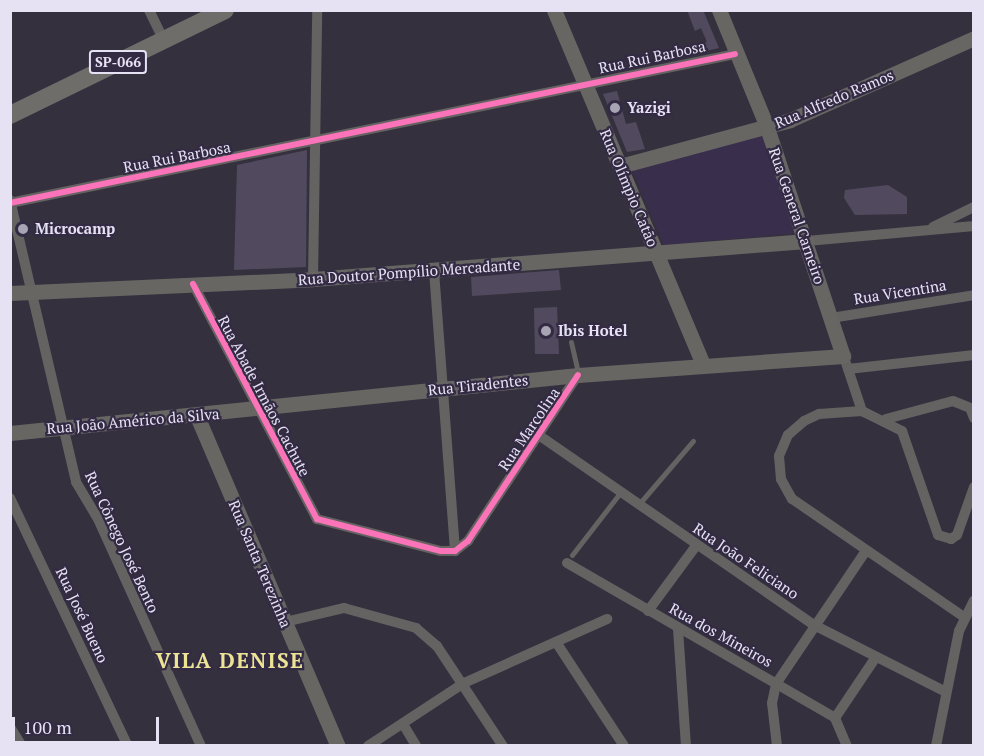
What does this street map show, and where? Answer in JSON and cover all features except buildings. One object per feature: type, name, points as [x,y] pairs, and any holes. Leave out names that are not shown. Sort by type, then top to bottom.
[{"type":"main road","name":"SP-066","points":[[10,115],[225,10]]},
{"type":"main road","name":"Rua Olímpio Catão","points":[[554,10],[703,365]]},
{"type":"main road","name":"Rua General Carneiro","points":[[719,10],[767,128],[807,241],[845,363]]},
{"type":"main road","name":"Rua Alfredo Ramos","points":[[620,166],[767,128],[974,38]]},
{"type":"main road","name":"Rua Doutor Pompílio Mercadante","points":[[10,293],[313,279],[658,255],[807,241]]},
{"type":"main road","name":"Rua Tiradentes","points":[[256,409],[445,388],[703,365],[845,363]]},
{"type":"main road","name":"Rua João Américo da Silva","points":[[10,433],[256,409]]},
{"type":"main road","name":"Rua Santa Terezinha","points":[[196,416],[338,746]]},
{"type":"street","points":[[149,10],[164,39]]},
{"type":"street","points":[[313,279],[317,10]]},
{"type":"street","name":"Rua Rui Barbosa","points":[[11,202],[316,142],[735,54]]},
{"type":"street","name":"Rua Cônego José Bento","points":[[11,202],[75,482],[98,519],[201,746]]},
{"type":"street","points":[[928,229],[974,207]]},
{"type":"street","points":[[807,241],[974,226]]},
{"type":"street","points":[[434,270],[445,388],[455,551]]},
{"type":"street","name":"Rua Abade Irmãos Cachute","points":[[193,284],[256,409],[319,520],[455,551]]},
{"type":"street","name":"Rua Vicentina","points":[[831,318],[974,294]]},
{"type":"street","points":[[862,411],[845,363],[974,355]]},
{"type":"street","name":"Rua Marcolina","points":[[455,551],[468,541],[540,436],[578,375]]},
{"type":"street","points":[[886,419],[953,401],[970,408],[974,417]]},
{"type":"street","points":[[964,617],[864,552],[792,499],[778,468],[782,446],[795,426],[819,414],[862,411],[886,419],[902,431],[910,446],[938,535],[951,539],[957,535],[974,487]]},
{"type":"street","name":"Rua João Feliciano","points":[[540,436],[638,506],[814,625],[946,692]]},
{"type":"street","name":"Rua José Bueno","points":[[10,498],[128,746]]},
{"type":"street","points":[[648,611],[696,546]]},
{"type":"street","points":[[777,746],[772,703],[776,684],[864,552]]},
{"type":"street","name":"Rua dos Mineiros","points":[[569,559],[678,629],[835,718]]},
{"type":"street","points":[[936,746],[964,617],[974,600]]},
{"type":"street","points":[[285,622],[344,608],[407,623],[431,640],[464,683],[504,746]]},
{"type":"street","points":[[368,746],[464,683],[608,618]]},
{"type":"street","points":[[678,629],[686,746]]},
{"type":"street","points":[[556,642],[624,746]]},
{"type":"street","points":[[847,746],[835,718],[876,657]]},
{"type":"street","points":[[403,724],[416,746]]},
{"type":"street","points":[[10,727],[22,746]]},
{"type":"lane","points":[[571,342],[578,375]]},
{"type":"lane","points":[[638,506],[693,441]]},
{"type":"lane","points":[[569,559],[620,493]]},
{"type":"shaded area","points":[[763,134],[796,233],[664,245],[631,167]]},
{"type":"cycle path","points":[[10,203],[735,54]]},
{"type":"cycle path","points":[[193,284],[317,519],[441,551],[455,551],[468,541],[578,375]]},
{"type":"place","name":"Yazigi","points":[[615,108]]},
{"type":"place","name":"Microcamp","points":[[23,229]]},
{"type":"place","name":"Ibis Hotel","points":[[546,331]]},
{"type":"district","name":"VILA DENISE","points":[[230,660]]}]
